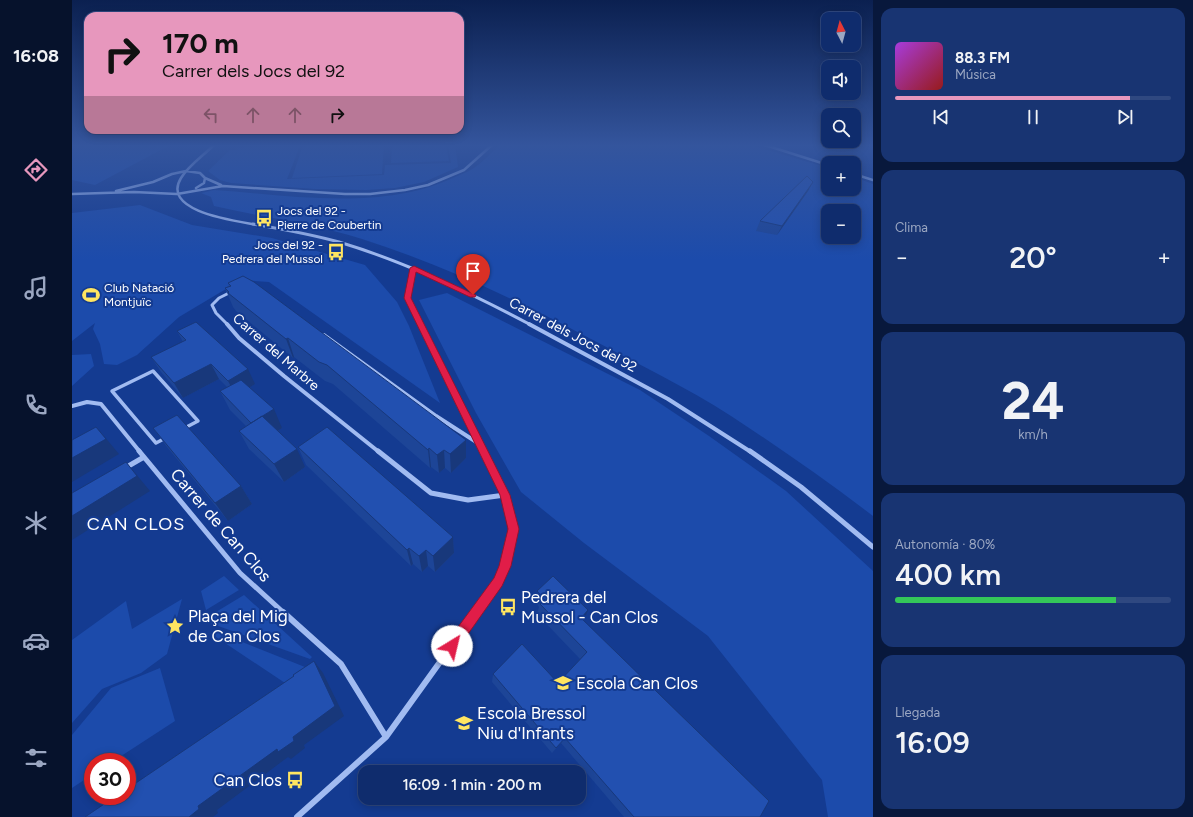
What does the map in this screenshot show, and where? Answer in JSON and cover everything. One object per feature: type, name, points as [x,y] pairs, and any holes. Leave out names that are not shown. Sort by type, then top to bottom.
[{"type":"street","points":[[108,193],[148,183]]},
{"type":"street","points":[[150,192],[149,186],[152,183]]},
{"type":"street","points":[[177,194],[176,187],[178,183]]},
{"type":"street","points":[[194,190],[204,183]]},
{"type":"street","points":[[217,183],[223,186]]},
{"type":"street","points":[[72,194],[150,192],[177,194],[223,186],[345,194],[370,194],[405,190],[432,183]]},
{"type":"street","name":"Carrer dels Jocs del 92","points":[[177,194],[181,201],[190,208],[217,216],[312,235],[364,250],[445,281],[612,367],[702,419],[790,479],[873,547]]},
{"type":"street","points":[[297,817],[386,737],[498,582],[505,566],[513,529],[505,495],[407,298],[414,268]]},
{"type":"street","name":"Carrer del Marbre","points":[[236,289],[219,298],[212,305],[216,313],[234,330],[239,338],[284,376],[431,493],[468,500],[505,495]]},
{"type":"street","points":[[322,333],[436,416],[481,445]]},
{"type":"street","points":[[153,371],[198,421],[156,443],[112,391],[153,371]]},
{"type":"street","name":"Carrer de Can Clos","points":[[72,406],[87,402],[101,404],[240,573],[341,664],[386,737]]},
{"type":"street","points":[[118,472],[144,457]]},
{"type":"shaded area","points":[[86,183],[99,183],[95,185]]},
{"type":"shaded area","points":[[233,183],[419,183],[395,188],[366,190],[315,189]]},
{"type":"shaded area","points":[[439,183],[821,183],[821,196],[861,196],[861,183],[873,184],[873,516],[785,452],[714,405],[643,366],[506,297],[449,271],[362,239],[326,229],[214,206],[211,197],[201,193],[214,190],[336,198],[367,198],[426,188]]},
{"type":"shaded area","points":[[140,205],[192,225],[272,238],[365,265],[397,302],[409,326],[440,403],[269,282],[241,280],[179,317],[137,355],[117,365],[104,364],[100,344],[93,329],[95,323],[72,341],[72,213]]},
{"type":"shaded area","points":[[447,293],[640,390],[709,436],[786,491],[873,571],[873,817],[828,817],[822,780],[708,636],[584,543],[521,492],[476,413],[419,300]]},
{"type":"shaded area","points":[[91,354],[94,366],[72,386],[72,355]]},
{"type":"shaded area","points":[[224,576],[239,590],[206,610],[201,591]]},
{"type":"shaded area","points":[[244,595],[312,657],[310,659],[207,622],[206,618]]},
{"type":"shaded area","points":[[182,599],[167,654],[141,673],[102,689],[72,723],[72,640],[126,601],[132,629]]},
{"type":"shaded area","points":[[217,632],[310,669],[288,685],[210,633]]},
{"type":"shaded area","points":[[160,668],[175,721],[126,753],[84,753],[84,780],[72,788],[72,735],[111,688]]},
{"type":"building","points":[[800,183],[812,183],[782,226],[760,221]]},
{"type":"building","points":[[243,276],[254,282],[466,440],[450,454],[444,450],[437,455],[429,448],[428,450],[327,365],[319,362],[288,338],[286,339],[228,293],[229,292],[225,288],[231,286],[228,283]]},
{"type":"building","points":[[196,322],[248,369],[228,381],[211,364],[174,383],[151,357],[186,340],[177,331]]},
{"type":"building","points":[[241,380],[274,409],[251,423],[220,391]]},
{"type":"building","points":[[177,415],[241,486],[215,503],[153,428]]},
{"type":"building","points":[[262,416],[297,449],[274,464],[239,431]]},
{"type":"building","points":[[96,427],[106,439],[72,458],[72,440]]},
{"type":"building","points":[[327,427],[453,537],[433,556],[426,550],[419,556],[409,548],[407,550],[298,447]]},
{"type":"building","points":[[126,462],[137,476],[72,516],[72,493]]},
{"type":"building","points":[[553,576],[588,610],[581,618],[769,801],[760,817],[634,817],[565,738],[556,748],[493,674],[522,644],[558,683],[587,652],[540,604],[545,600],[537,591]]},
{"type":"building","points":[[314,661],[335,706],[293,737],[294,741],[278,752],[277,749],[198,806],[199,809],[189,817],[85,817],[103,805],[136,805],[136,783],[294,676],[293,675]]},
{"type":"place","name":"Jocs del 92 - Pierre de Coubertin","points":[[264,218]]},
{"type":"place","name":"Jocs del 92 - Pedrera del Mussol","points":[[336,252]]},
{"type":"place","name":"Club Natació Montjuïc","points":[[91,295]]},
{"type":"place","name":"Pedrera del Mussol - Can Clos","points":[[508,607]]},
{"type":"place","name":"Plaça del Mig de Can Clos","points":[[175,626]]},
{"type":"place","name":"Escola Can Clos","points":[[563,683]]},
{"type":"place","name":"Escola Bressol Niu d'Infants","points":[[464,723]]},
{"type":"place","name":"Can Clos","points":[[295,780]]},
{"type":"district","name":"CAN CLOS","points":[[136,524]]},
{"type":"route","points":[[452,646],[498,582],[505,566],[513,529],[505,495],[407,298],[414,268],[473,295]]}]
